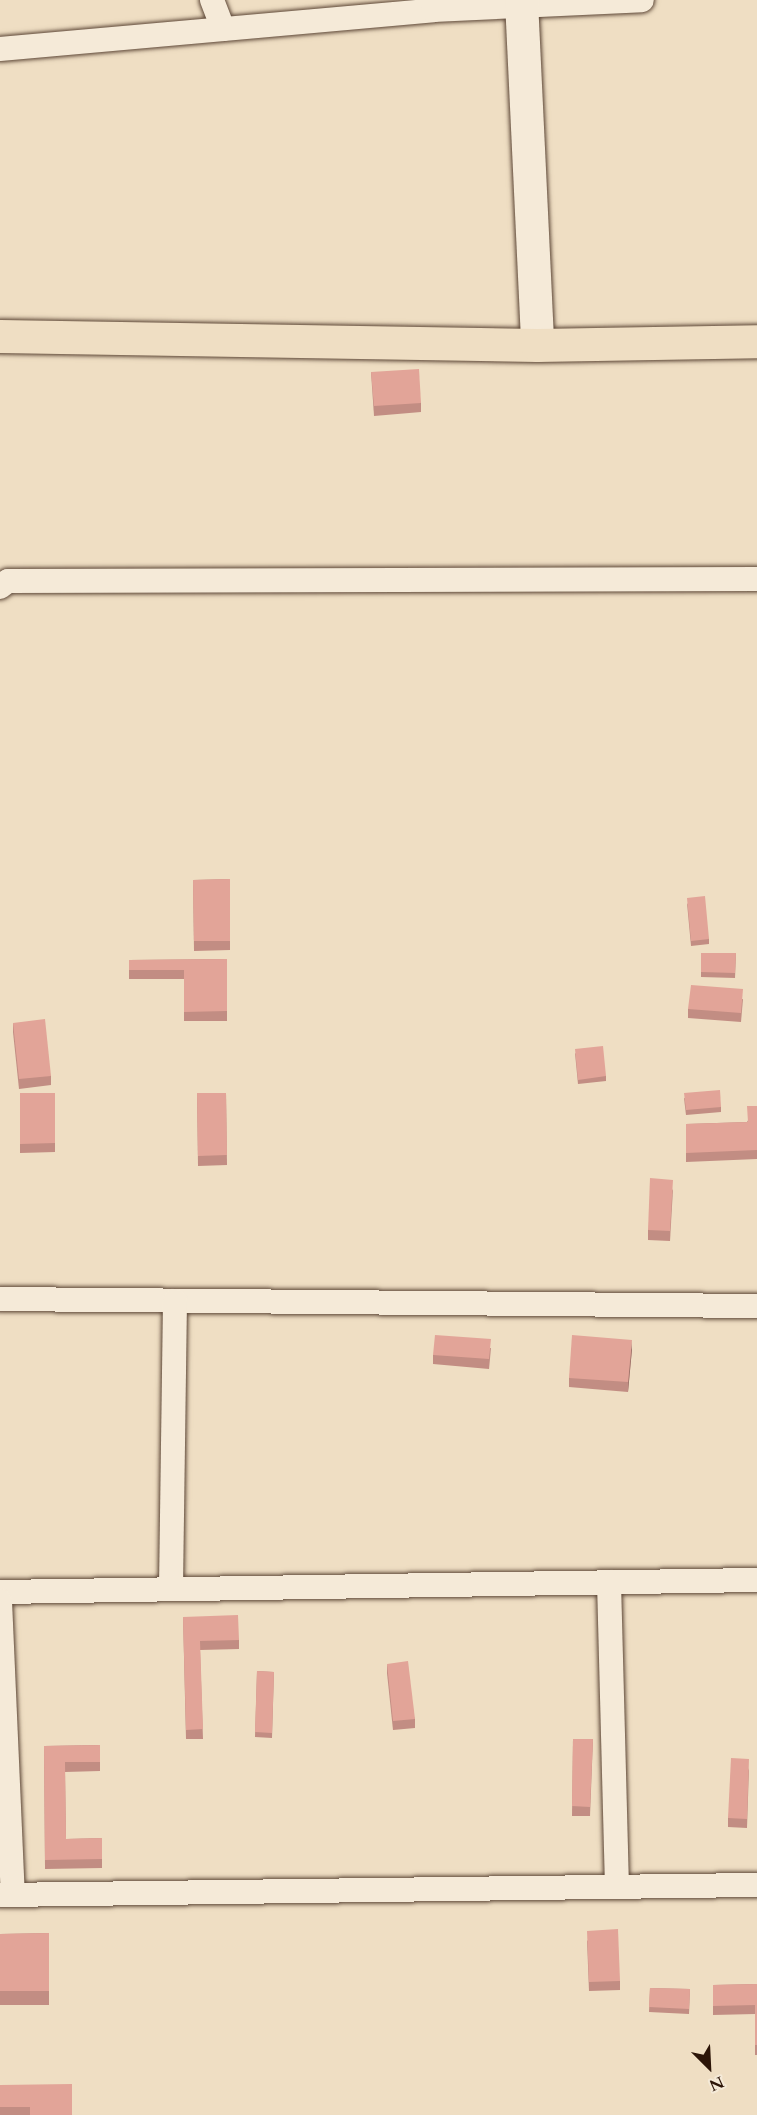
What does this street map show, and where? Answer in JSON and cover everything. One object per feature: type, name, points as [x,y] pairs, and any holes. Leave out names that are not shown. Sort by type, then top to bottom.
[{"type":"main road","points":[[0,336],[537,345],[757,340]]},
{"type":"street","points":[[212,0],[223,29]]},
{"type":"street","points":[[0,49],[433,10],[642,0]]},
{"type":"street","points":[[522,4],[537,345]]},
{"type":"street","points":[[0,587],[8,580],[757,579]]},
{"type":"street","points":[[0,1299],[757,1306]]},
{"type":"street","points":[[171,1587],[175,1301]]},
{"type":"street","points":[[0,1592],[171,1587],[757,1580]]},
{"type":"street","points":[[609,1582],[617,1886]]},
{"type":"street","points":[[0,1602],[6,1895],[757,1885]]},
{"type":"building","points":[[419,369],[421,403],[374,406],[371,372]]},
{"type":"building","points":[[230,879],[230,941],[194,941],[193,880]]},
{"type":"building","points":[[705,896],[709,939],[691,941],[687,898]]},
{"type":"building","points":[[701,953],[736,953],[735,973],[701,972]]},
{"type":"building","points":[[227,959],[227,1011],[184,1012],[184,970],[129,970],[129,960]]},
{"type":"building","points":[[691,985],[743,989],[741,1013],[688,1009]]},
{"type":"building","points":[[45,1019],[51,1076],[19,1079],[13,1023]]},
{"type":"building","points":[[603,1046],[606,1076],[578,1080],[575,1049]]},
{"type":"building","points":[[720,1090],[721,1107],[686,1110],[684,1093]]},
{"type":"building","points":[[20,1093],[55,1093],[55,1143],[20,1144]]},
{"type":"building","points":[[197,1093],[226,1093],[227,1155],[198,1156]]},
{"type":"building","points":[[747,1106],[757,1106],[757,1150],[686,1153],[686,1124],[748,1122]]},
{"type":"building","points":[[650,1178],[673,1180],[670,1231],[648,1230]]},
{"type":"building","points":[[435,1335],[491,1339],[489,1359],[433,1355]]},
{"type":"building","points":[[572,1335],[632,1340],[628,1382],[569,1378]]},
{"type":"building","points":[[238,1615],[239,1640],[200,1641],[203,1729],[186,1730],[183,1617]]},
{"type":"building","points":[[408,1661],[415,1719],[393,1721],[387,1664]]},
{"type":"building","points":[[257,1671],[274,1672],[272,1733],[255,1732]]},
{"type":"building","points":[[573,1739],[593,1739],[590,1807],[572,1806]]},
{"type":"building","points":[[100,1745],[100,1762],[65,1762],[66,1839],[102,1838],[102,1859],[45,1860],[44,1746]]},
{"type":"building","points":[[731,1758],[749,1759],[747,1819],[728,1818]]},
{"type":"building","points":[[618,1929],[620,1981],[589,1982],[587,1931]]},
{"type":"building","points":[[49,1933],[49,1991],[0,1991],[0,1934]]},
{"type":"building","points":[[757,1984],[757,2045],[755,2045],[755,2005],[713,2006],[713,1985]]},
{"type":"building","points":[[650,1988],[690,1989],[689,2009],[649,2007]]},
{"type":"building","points":[[72,2084],[72,2115],[30,2115],[30,2107],[0,2107],[0,2085]]}]
